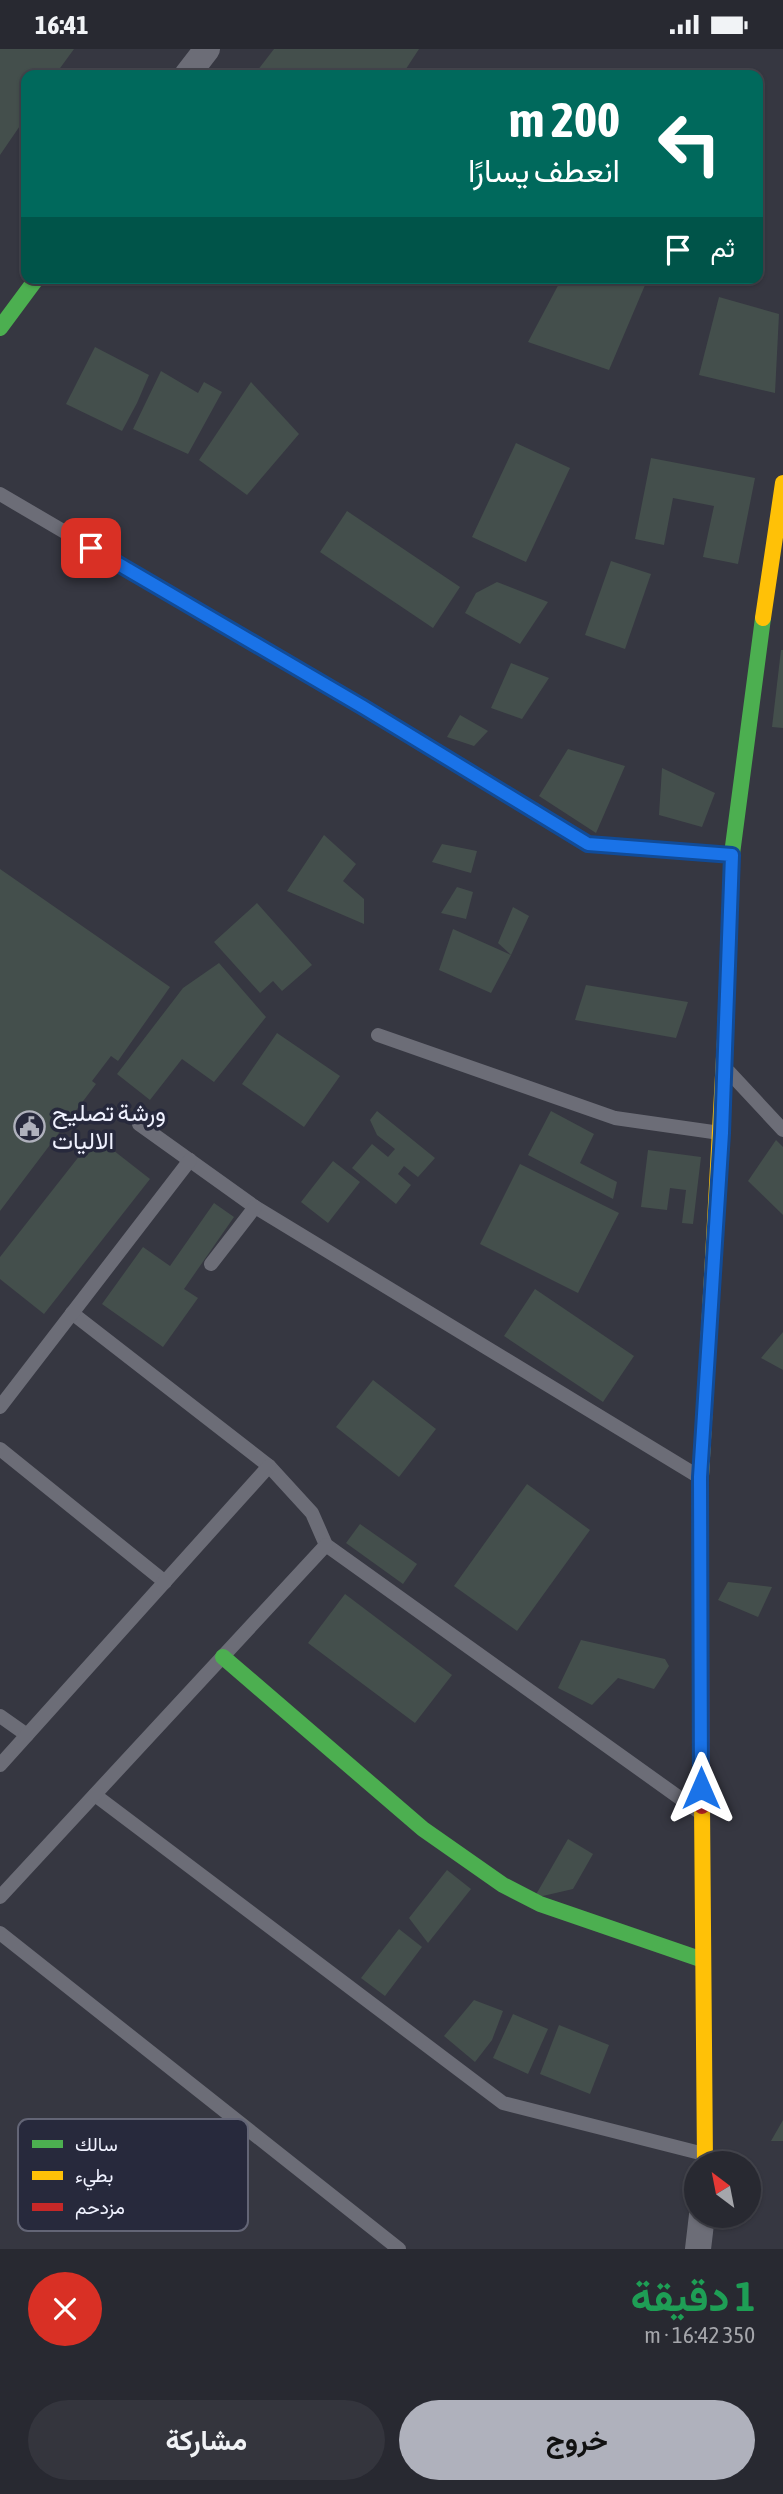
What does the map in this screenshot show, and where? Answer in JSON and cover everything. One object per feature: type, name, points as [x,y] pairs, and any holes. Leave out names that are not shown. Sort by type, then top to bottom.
[{"type":"street","points":[[191,70],[207,49]]},
{"type":"street","points":[[0,328],[33,284]]},
{"type":"street","points":[[705,2151],[700,1477],[722,1133],[732,855],[783,483]]},
{"type":"street","points":[[223,1657],[423,1829],[503,1885],[540,1904],[703,1960]]},
{"type":"street","points":[[698,2249],[700,2228]]},
{"type":"lane","points":[[0,494],[363,707],[588,844],[732,855]]},
{"type":"lane","points":[[378,1035],[615,1118],[722,1133]]},
{"type":"lane","points":[[723,1065],[783,1130]]},
{"type":"lane","points":[[139,1123],[255,1207],[700,1477]]},
{"type":"lane","points":[[0,1407],[190,1160]]},
{"type":"lane","points":[[211,1264],[255,1207]]},
{"type":"lane","points":[[72,1313],[269,1466],[312,1513],[326,1545],[702,1814]]},
{"type":"lane","points":[[0,1448],[165,1582]]},
{"type":"lane","points":[[0,1765],[269,1466]]},
{"type":"lane","points":[[0,1897],[326,1545]]},
{"type":"lane","points":[[0,1717],[27,1735]]},
{"type":"lane","points":[[94,1795],[503,2103],[684,2153]]},
{"type":"lane","points":[[0,1933],[235,2119]]},
{"type":"lane","points":[[248,2129],[399,2249]]},
{"type":"building","points":[[0,49],[74,49],[59,70],[21,70],[21,124],[0,155]]},
{"type":"building","points":[[274,49],[419,49],[405,70],[258,70]]},
{"type":"building","points":[[559,284],[645,284],[609,370],[528,342]]},
{"type":"building","points":[[719,297],[779,314],[775,393],[699,375]]},
{"type":"building","points":[[95,347],[149,375],[122,431],[66,404]]},
{"type":"building","points":[[161,371],[198,393],[204,382],[222,392],[188,454],[133,429]]},
{"type":"building","points":[[251,382],[299,434],[247,495],[199,460]]},
{"type":"building","points":[[516,443],[570,468],[526,562],[472,537]]},
{"type":"building","points":[[651,458],[755,478],[738,564],[703,557],[714,506],[673,498],[664,545],[635,539]]},
{"type":"building","points":[[347,511],[460,587],[433,628],[320,552]]},
{"type":"building","points":[[611,561],[651,574],[625,649],[585,635]]},
{"type":"building","points":[[497,582],[548,602],[520,644],[465,613],[476,593]]},
{"type":"building","points":[[783,650],[783,728],[772,727]]},
{"type":"building","points":[[511,663],[549,678],[522,719],[491,708]]},
{"type":"building","points":[[460,715],[488,731],[474,746],[447,737]]},
{"type":"building","points":[[568,749],[625,766],[596,833],[539,796]]},
{"type":"building","points":[[662,768],[715,793],[702,827],[659,815]]},
{"type":"building","points":[[324,835],[356,864],[343,881],[364,899],[364,924],[287,891]]},
{"type":"building","points":[[442,844],[477,851],[471,873],[432,862]]},
{"type":"building","points":[[0,869],[170,987],[118,1061],[111,1056],[92,1081],[96,1084],[0,1211]]},
{"type":"building","points":[[457,887],[473,892],[466,919],[441,913]]},
{"type":"building","points":[[257,903],[312,965],[282,991],[273,981],[260,993],[214,942]]},
{"type":"building","points":[[513,907],[529,916],[511,955],[498,943]]},
{"type":"building","points":[[453,929],[511,955],[491,993],[439,970]]},
{"type":"building","points":[[219,963],[266,1017],[214,1082],[182,1059],[150,1100],[117,1074],[183,988]]},
{"type":"building","points":[[586,985],[688,1002],[676,1038],[575,1020]]},
{"type":"building","points":[[277,1033],[340,1076],[304,1127],[242,1084]]},
{"type":"building","points":[[377,1111],[435,1158],[418,1177],[404,1166],[398,1174],[411,1185],[396,1204],[352,1168],[372,1144],[388,1157],[395,1149],[377,1135],[370,1120]]},
{"type":"building","points":[[551,1111],[594,1134],[580,1163],[617,1182],[613,1199],[528,1155]]},
{"type":"building","points":[[95,1136],[150,1179],[44,1314],[0,1279],[0,1257]]},
{"type":"building","points":[[776,1140],[783,1147],[783,1215],[748,1181]]},
{"type":"building","points":[[648,1150],[701,1157],[693,1224],[682,1223],[686,1190],[670,1188],[667,1210],[641,1207]]},
{"type":"building","points":[[333,1161],[360,1182],[328,1223],[301,1202]]},
{"type":"building","points":[[520,1164],[619,1213],[578,1293],[480,1244]]},
{"type":"building","points":[[214,1203],[234,1217],[184,1289],[198,1298],[163,1347],[102,1304],[143,1247],[170,1266]]},
{"type":"building","points":[[535,1289],[634,1356],[603,1402],[504,1336]]},
{"type":"building","points":[[783,1332],[783,1370],[761,1358]]},
{"type":"building","points":[[373,1380],[436,1429],[399,1477],[336,1427]]},
{"type":"building","points":[[527,1484],[590,1530],[517,1631],[454,1586]]},
{"type":"building","points":[[360,1524],[417,1564],[403,1584],[346,1543]]},
{"type":"building","points":[[728,1582],[772,1587],[758,1617],[718,1600]]},
{"type":"building","points":[[345,1594],[452,1675],[415,1723],[308,1643]]},
{"type":"building","points":[[581,1640],[665,1659],[669,1666],[654,1689],[618,1678],[592,1705],[558,1688]]},
{"type":"building","points":[[568,1839],[593,1854],[573,1889],[534,1898]]},
{"type":"building","points":[[447,1870],[471,1889],[428,1943],[409,1918]]},
{"type":"building","points":[[399,1929],[422,1947],[385,1996],[361,1978]]},
{"type":"building","points":[[474,2000],[503,2011],[492,2040],[475,2062],[444,2036]]},
{"type":"building","points":[[513,2014],[548,2029],[528,2074],[493,2058]]},
{"type":"building","points":[[559,2025],[609,2045],[590,2094],[540,2074]]},
{"type":"building","points":[[783,2120],[783,2141],[771,2141]]},
{"type":"traffic: fast","points":[[0,328],[33,284]]},
{"type":"traffic: fast","points":[[725,1039],[732,854],[763,618]]},
{"type":"traffic: fast","points":[[223,1657],[423,1829],[503,1885],[540,1904],[703,1960]]},
{"type":"traffic: slow","points":[[763,618],[783,483]]},
{"type":"traffic: slow","points":[[700,1494],[725,1039]]},
{"type":"traffic: slow","points":[[702,1806],[705,2151]]},
{"type":"traffic: jam","points":[[700,1494],[702,1806]]},
{"type":"place","name":"ورشة تصليح الاليات","points":[[29,1126]]},
{"type":"route","points":[[91,548],[363,707],[588,844],[732,855],[722,1133],[700,1477],[701,1788]]}]
